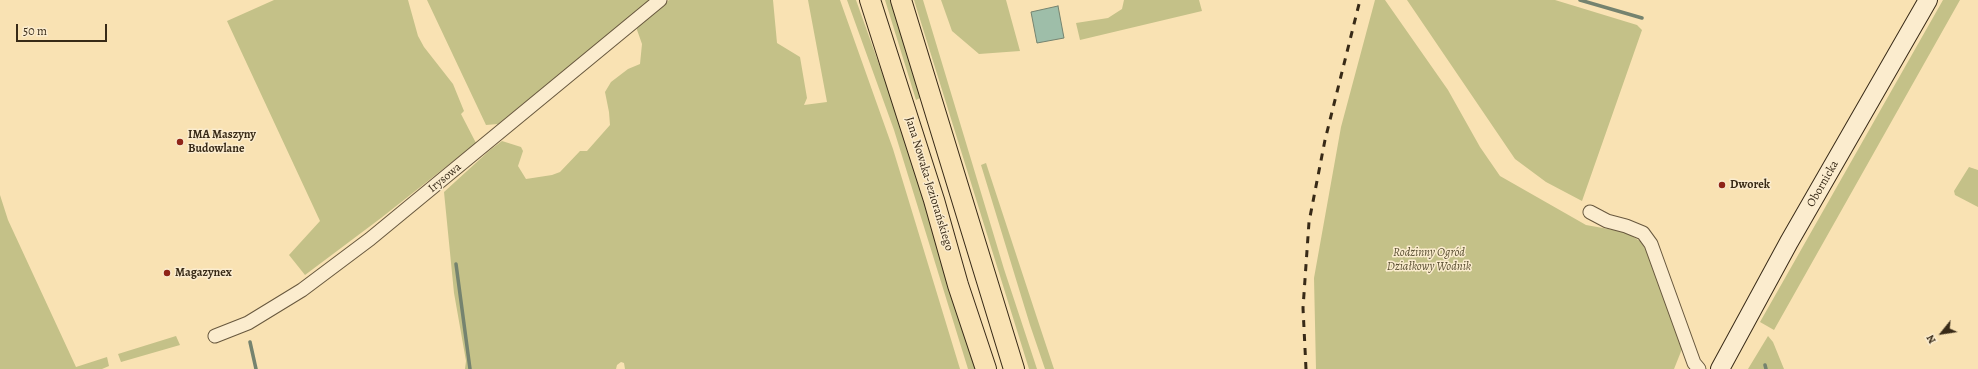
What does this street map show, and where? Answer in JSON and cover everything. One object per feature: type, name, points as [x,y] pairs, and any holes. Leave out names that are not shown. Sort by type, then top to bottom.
[{"type":"main road","name":"Jana Nowaka-Jeziorańskiego","points":[[870,0],[934,200],[958,285],[986,369]]},
{"type":"main road","points":[[901,0],[1014,369]]},
{"type":"main road","name":"Obornicka","points":[[1720,369],[1789,242],[1928,0]]},
{"type":"street","name":"Irysowa","points":[[215,336],[248,323],[302,290],[370,239],[660,0]]},
{"type":"street","points":[[1590,212],[1643,233],[1651,244],[1694,363],[1699,369]]},
{"type":"green space","points":[[274,0],[408,0],[418,36],[424,47],[453,84],[464,111],[461,114],[476,143],[381,218],[305,275],[289,255],[320,221],[227,21]]},
{"type":"green space","points":[[427,0],[651,0],[498,124],[486,125]]},
{"type":"green space","points":[[669,0],[773,0],[777,43],[800,57],[807,98],[804,105],[827,102],[808,0],[840,0],[893,149],[960,369],[625,369],[624,363],[621,362],[617,365],[616,369],[465,369],[466,361],[454,293],[444,192],[502,141],[521,147],[523,151],[518,166],[526,179],[552,175],[560,172],[580,151],[587,151],[610,125],[605,92],[611,82],[628,69],[640,64],[642,44],[636,27]]},
{"type":"green space","points":[[847,0],[856,0],[900,123],[976,369],[968,369],[894,130]]},
{"type":"green space","points":[[885,0],[892,0],[922,97],[916,100]]},
{"type":"green space","points":[[914,0],[923,0],[1004,269],[1037,369],[1029,369]]},
{"type":"green space","points":[[941,0],[1006,0],[1020,51],[979,54],[952,31]]},
{"type":"green space","points":[[1124,0],[1199,0],[1202,11],[1080,40],[1076,23],[1108,18],[1122,9]]},
{"type":"green space","name":"Rodzinny Ogród Działkowy Wodnik","points":[[1375,0],[1385,0],[1448,90],[1480,147],[1500,176],[1586,225],[1625,232],[1640,241],[1654,262],[1682,349],[1674,369],[1316,369],[1314,278],[1341,127]]},
{"type":"green space","points":[[1407,0],[1555,0],[1637,25],[1642,30],[1582,201],[1546,182],[1515,159]]},
{"type":"green space","points":[[1943,0],[1960,0],[1774,330],[1760,322]]},
{"type":"green space","points":[[986,163],[1054,369],[1045,369],[1030,325],[981,165]]},
{"type":"green space","points":[[1969,167],[1978,170],[1978,207],[1955,195],[1954,191]]},
{"type":"green space","points":[[0,195],[8,220],[76,367],[107,357],[109,366],[102,369],[0,369]]},
{"type":"green space","points":[[176,336],[180,345],[121,362],[118,354]]},
{"type":"green space","points":[[1768,336],[1773,342],[1784,369],[1748,369]]},
{"type":"shaded area","points":[[1058,6],[1064,38],[1037,43],[1031,12]]},
{"type":"waterway","points":[[1580,0],[1642,18]]},
{"type":"waterway","points":[[456,264],[470,369]]},
{"type":"waterway","points":[[250,342],[256,369]]},
{"type":"waterway","points":[[1765,365],[1766,369]]},
{"type":"railway","points":[[1306,369],[1303,308],[1309,222],[1325,140],[1360,0]]},
{"type":"place","name":"IMA Maszyny Budowlane","points":[[180,142]]},
{"type":"place","name":"Dworek","points":[[1722,185]]},
{"type":"place","name":"Magazynex","points":[[167,273]]}]
